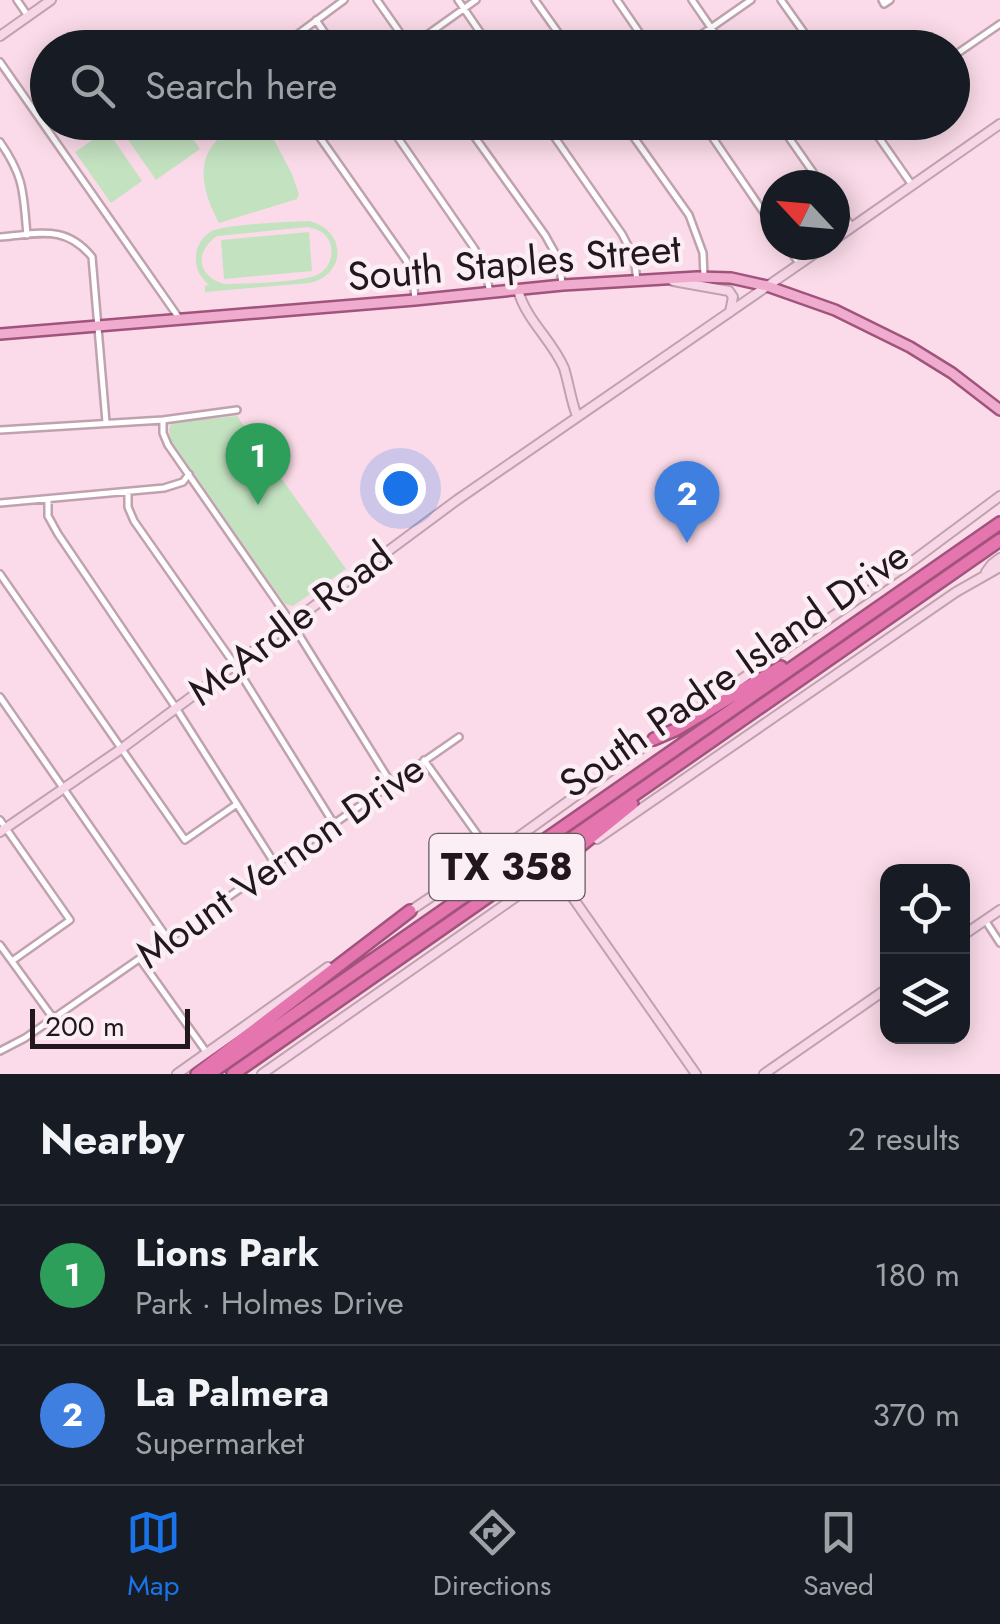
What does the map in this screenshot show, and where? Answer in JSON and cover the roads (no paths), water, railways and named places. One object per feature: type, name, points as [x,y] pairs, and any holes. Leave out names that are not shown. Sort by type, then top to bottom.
[{"type":"highway","name":"South Padre Island Drive","points":[[209,1074],[1000,522]]},
{"type":"highway","name":"South Padre Island Drive","points":[[233,1074],[1000,540]]},
{"type":"highway","points":[[654,740],[786,665],[804,659]]},
{"type":"highway","points":[[532,885],[670,776],[692,753]]},
{"type":"highway","points":[[197,1074],[410,911]]},
{"type":"main road","points":[[0,36],[51,0]]},
{"type":"main road","points":[[852,227],[1000,124]]},
{"type":"main road","name":"McArdle Road","points":[[2,827],[122,749],[452,504],[806,260]]},
{"type":"main road","name":"South Staples Street","points":[[0,334],[562,285],[731,278],[835,310],[910,347],[1000,410]]},
{"type":"main road","points":[[662,280],[729,291],[733,298],[730,312]]},
{"type":"main road","points":[[518,290],[522,306],[564,370],[578,416]]},
{"type":"main road","points":[[176,1074],[998,498]]},
{"type":"main road","points":[[984,576],[1000,558]]},
{"type":"main road","points":[[262,1074],[956,592],[1000,566]]},
{"type":"main road","points":[[561,864],[566,888],[696,1074]]},
{"type":"main road","points":[[545,876],[566,888]]},
{"type":"main road","points":[[970,930],[1000,910]]},
{"type":"main road","points":[[764,1074],[880,994]]},
{"type":"street","points":[[17,0],[28,16]]},
{"type":"street","points":[[303,30],[344,0]]},
{"type":"street","points":[[377,0],[398,30]]},
{"type":"street","points":[[458,0],[479,30]]},
{"type":"street","points":[[434,30],[476,0]]},
{"type":"street","points":[[535,0],[556,30]]},
{"type":"street","points":[[617,0],[638,30]]},
{"type":"street","points":[[692,0],[713,30]]},
{"type":"street","points":[[705,30],[751,0]]},
{"type":"street","points":[[782,0],[803,30]]},
{"type":"street","points":[[882,0],[884,4],[890,0]]},
{"type":"street","points":[[316,20],[323,30]]},
{"type":"street","points":[[970,45],[1000,24]]},
{"type":"street","points":[[0,62],[30,105]]},
{"type":"street","points":[[54,140],[180,320]]},
{"type":"street","points":[[322,140],[406,260],[413,276],[415,300]]},
{"type":"street","points":[[399,140],[474,248],[485,268],[490,293]]},
{"type":"street","points":[[477,140],[546,235],[559,260],[562,285]]},
{"type":"street","points":[[557,140],[622,234],[634,256],[637,282]]},
{"type":"street","points":[[636,140],[689,215],[702,253],[704,277]]},
{"type":"street","points":[[714,140],[760,207]]},
{"type":"street","points":[[791,140],[812,170]]},
{"type":"street","points":[[881,140],[912,185]]},
{"type":"street","points":[[0,142],[18,168],[27,235]]},
{"type":"street","points":[[0,236],[54,233],[81,244],[92,257],[106,422]]},
{"type":"street","points":[[797,260],[800,264]]},
{"type":"street","points":[[0,430],[164,420],[237,410]]},
{"type":"street","points":[[164,420],[163,433],[168,445],[291,622],[391,782]]},
{"type":"street","points":[[0,503],[174,486],[189,474]]},
{"type":"street","points":[[128,493],[128,508],[134,521],[235,665],[334,824]]},
{"type":"street","points":[[48,500],[48,516],[58,534],[276,864]]},
{"type":"street","points":[[0,574],[185,840],[237,804]]},
{"type":"street","points":[[0,697],[168,940]]},
{"type":"street","name":"Mount Vernon Drive","points":[[0,1051],[168,940],[460,737]]},
{"type":"street","points":[[424,760],[492,856]]},
{"type":"street","points":[[2,827],[70,920],[12,961]]},
{"type":"street","points":[[984,920],[1000,942]]},
{"type":"street","points":[[0,945],[53,1018]]},
{"type":"street","points":[[140,959],[207,1053]]},
{"type":"place","name":"Lions Park","points":[[258,505]]},
{"type":"place","name":"La Palmera","points":[[687,543]]}]
